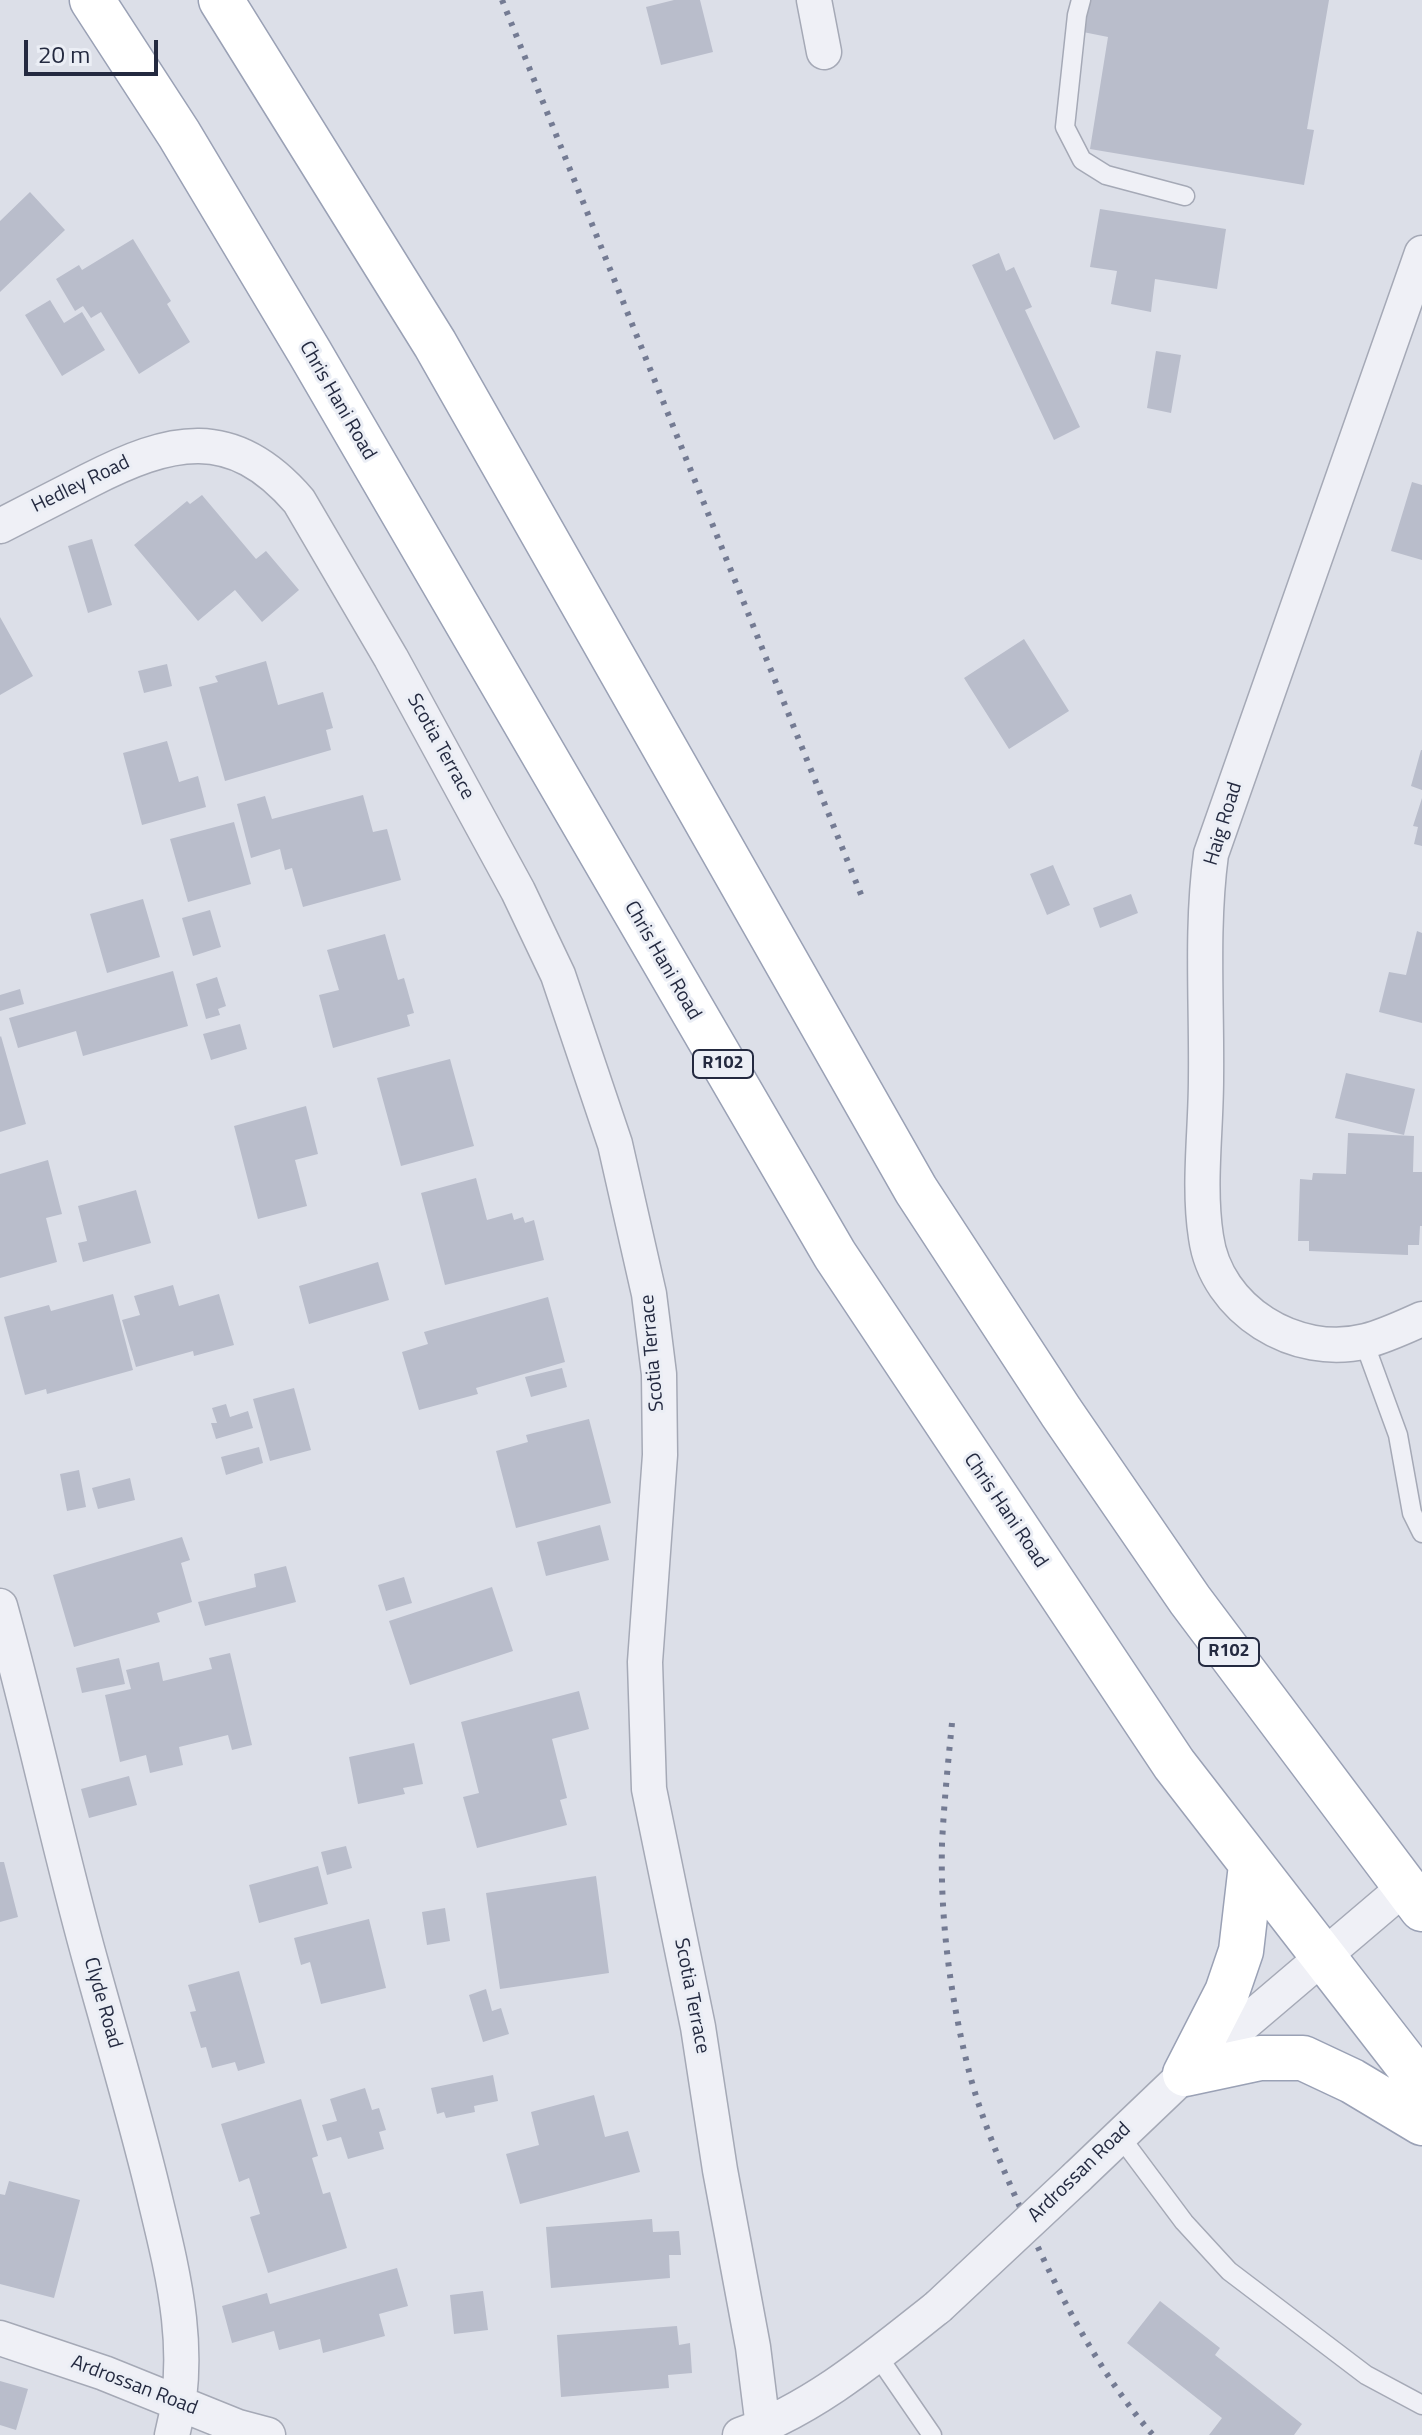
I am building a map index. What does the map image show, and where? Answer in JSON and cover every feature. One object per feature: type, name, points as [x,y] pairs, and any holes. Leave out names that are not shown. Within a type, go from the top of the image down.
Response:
[{"type":"main road","name":"Chris Hani Road","points":[[92,0],[179,134],[310,353],[835,1255],[1174,1764],[1422,2084]]},
{"type":"main road","name":"R102","points":[[221,0],[435,344],[916,1190],[1061,1412],[1190,1600],[1413,1898]]},
{"type":"main road","points":[[1185,2074],[1227,1992],[1241,1951],[1251,1865]]},
{"type":"main road","points":[[1185,2074],[1260,2058],[1303,2058],[1352,2081],[1422,2123]]},
{"type":"street","points":[[814,0],[824,52]]},
{"type":"street","name":"Haig Road","points":[[1376,1338],[1314,1343],[1289,1337],[1266,1326],[1245,1309],[1227,1290],[1214,1266],[1206,1241],[1203,1214],[1207,888],[1215,842],[1422,253]]},
{"type":"street","name":"Scotia Terrace","points":[[164,448],[215,447],[241,455],[273,474],[299,501],[391,658],[518,891],[558,975],[615,1144],[649,1294],[659,1374],[660,1455],[645,1662],[649,1789],[698,2027],[720,2170],[753,2347],[755,2432]]},
{"type":"street","name":"Hedley Road","points":[[0,526],[126,461],[164,448]]},
{"type":"street","points":[[1376,1338],[1422,1319]]},
{"type":"street","name":"Clyde Road","points":[[0,1606],[28,1705],[90,1961],[142,2142],[172,2266],[180,2310],[183,2368],[176,2420]]},
{"type":"street","name":"Ardrossan Road","points":[[755,2432],[825,2394],[938,2307],[1185,2074],[1322,1957],[1413,1898]]},
{"type":"street","name":"Ardrossan Road","points":[[0,2338],[104,2373],[176,2420],[238,2427],[268,2435]]},
{"type":"lane","points":[[1081,0],[1065,127],[1082,160],[1106,175],[1185,196]]},
{"type":"lane","points":[[1376,1338],[1412,1513],[1422,1533]]},
{"type":"lane","points":[[1119,2135],[1184,2222],[1229,2271],[1366,2375],[1422,2405]]},
{"type":"lane","points":[[877,2355],[932,2435]]},
{"type":"building","points":[[674,0],[700,0],[713,52],[661,65],[646,7]]},
{"type":"building","points":[[1088,0],[1329,0],[1307,129],[1314,130],[1304,185],[1090,149],[1108,37],[1083,32]]},
{"type":"building","points":[[30,192],[65,230],[0,292],[0,221]]},
{"type":"building","points":[[1100,209],[1226,229],[1217,289],[1155,279],[1151,312],[1111,304],[1117,271],[1090,267]]},
{"type":"building","points":[[133,239],[171,301],[167,304],[190,342],[139,374],[101,312],[91,318],[83,306],[75,311],[56,279],[79,265],[82,270]]},
{"type":"building","points":[[999,253],[1006,271],[1014,267],[1032,307],[1025,310],[1080,427],[1054,440],[972,265]]},
{"type":"building","points":[[50,300],[64,323],[82,312],[105,350],[62,376],[25,315]]},
{"type":"building","points":[[1156,351],[1181,355],[1171,413],[1147,408]]},
{"type":"building","points":[[1412,482],[1422,485],[1422,560],[1391,551]]},
{"type":"building","points":[[202,495],[256,559],[266,551],[299,590],[262,622],[235,590],[198,621],[134,545],[187,501],[190,504]]},
{"type":"building","points":[[92,539],[112,605],[88,613],[68,546]]},
{"type":"building","points":[[0,617],[33,676],[0,695]]},
{"type":"building","points":[[1024,639],[1069,711],[1009,749],[964,678]]},
{"type":"building","points":[[266,661],[278,705],[323,692],[333,728],[326,730],[331,750],[225,781],[199,687],[218,682],[215,676]]},
{"type":"building","points":[[167,664],[172,686],[144,693],[138,671]]},
{"type":"building","points":[[167,741],[179,782],[198,776],[206,807],[142,825],[123,753]]},
{"type":"building","points":[[1422,750],[1422,790],[1411,786]]},
{"type":"building","points":[[363,795],[373,832],[387,829],[401,880],[303,907],[292,868],[285,870],[280,849],[251,858],[237,804],[265,796],[272,819]]},
{"type":"building","points":[[1422,798],[1422,846],[1414,844],[1418,827],[1413,826]]},
{"type":"building","points":[[234,822],[251,884],[188,902],[170,839]]},
{"type":"building","points":[[1053,865],[1070,905],[1047,915],[1030,874]]},
{"type":"building","points":[[1131,894],[1138,913],[1100,928],[1093,908]]},
{"type":"building","points":[[143,899],[160,957],[107,973],[90,914]]},
{"type":"building","points":[[210,910],[221,947],[193,956],[182,918]]},
{"type":"building","points":[[1417,931],[1422,933],[1422,1023],[1379,1012],[1389,972],[1406,975]]},
{"type":"building","points":[[385,934],[398,980],[404,978],[414,1013],[407,1015],[410,1026],[333,1048],[319,995],[339,990],[327,950]]},
{"type":"building","points":[[173,971],[188,1026],[83,1056],[76,1031],[18,1048],[9,1018]]},
{"type":"building","points":[[217,977],[226,1006],[218,1009],[220,1015],[206,1019],[196,984]]},
{"type":"building","points":[[20,989],[24,1004],[0,1011],[0,995]]},
{"type":"building","points":[[240,1024],[247,1049],[211,1060],[203,1034]]},
{"type":"building","points":[[0,1037],[26,1124],[0,1132]]},
{"type":"building","points":[[450,1059],[474,1146],[401,1166],[377,1078]]},
{"type":"building","points":[[1346,1073],[1415,1089],[1404,1135],[1335,1118]]},
{"type":"building","points":[[306,1106],[318,1154],[295,1160],[307,1206],[258,1219],[234,1126]]},
{"type":"building","points":[[1348,1133],[1414,1136],[1413,1172],[1422,1172],[1422,1226],[1419,1245],[1408,1245],[1408,1255],[1309,1251],[1309,1241],[1298,1241],[1300,1179],[1312,1180],[1313,1173],[1346,1174]]},
{"type":"building","points":[[48,1160],[62,1214],[46,1218],[57,1262],[0,1278],[0,1174]]},
{"type":"building","points":[[476,1178],[487,1220],[512,1213],[514,1220],[523,1217],[525,1223],[534,1220],[544,1260],[445,1285],[421,1193]]},
{"type":"building","points":[[136,1190],[151,1243],[83,1262],[78,1243],[87,1241],[78,1206]]},
{"type":"building","points":[[378,1262],[389,1300],[309,1324],[299,1286]]},
{"type":"building","points":[[173,1285],[179,1306],[219,1294],[234,1345],[194,1356],[193,1351],[136,1367],[122,1320],[140,1315],[134,1296]]},
{"type":"building","points":[[113,1294],[133,1370],[47,1394],[46,1389],[25,1395],[4,1317],[49,1305],[51,1311]]},
{"type":"building","points":[[548,1297],[565,1362],[476,1388],[478,1394],[419,1410],[402,1352],[428,1344],[424,1332]]},
{"type":"building","points":[[562,1368],[567,1387],[531,1397],[525,1377]]},
{"type":"building","points":[[294,1388],[311,1450],[270,1461],[253,1399]]},
{"type":"building","points":[[226,1404],[230,1417],[248,1411],[253,1428],[216,1439],[211,1423],[217,1423],[212,1408]]},
{"type":"building","points":[[589,1419],[611,1503],[516,1528],[496,1451],[528,1442],[526,1435]]},
{"type":"building","points":[[259,1447],[263,1463],[226,1475],[221,1457]]},
{"type":"building","points":[[79,1470],[86,1507],[67,1511],[60,1474]]},
{"type":"building","points":[[130,1478],[135,1500],[98,1509],[92,1488]]},
{"type":"building","points":[[600,1525],[609,1560],[546,1576],[537,1542]]},
{"type":"building","points":[[182,1537],[190,1560],[181,1563],[192,1602],[157,1613],[160,1622],[74,1647],[53,1575]]},
{"type":"building","points":[[286,1566],[296,1602],[205,1626],[198,1602],[256,1587],[254,1574]]},
{"type":"building","points":[[404,1577],[412,1603],[386,1611],[378,1585]]},
{"type":"building","points":[[492,1587],[513,1651],[410,1685],[389,1621]]},
{"type":"building","points":[[230,1653],[252,1745],[232,1750],[228,1735],[179,1747],[183,1765],[150,1773],[146,1755],[120,1762],[105,1695],[131,1689],[126,1670],[159,1662],[163,1681],[212,1669],[209,1658]]},
{"type":"building","points":[[119,1658],[125,1684],[82,1693],[76,1668]]},
{"type":"building","points":[[579,1691],[589,1729],[552,1739],[567,1798],[560,1800],[567,1825],[477,1848],[463,1797],[479,1793],[461,1722]]},
{"type":"building","points":[[414,1743],[423,1784],[403,1788],[405,1794],[358,1804],[349,1757]]},
{"type":"building","points":[[129,1776],[137,1805],[89,1818],[81,1789]]},
{"type":"building","points":[[346,1846],[352,1868],[327,1875],[321,1852]]},
{"type":"building","points":[[0,1862],[4,1862],[18,1917],[0,1922]]},
{"type":"building","points":[[318,1866],[328,1904],[259,1923],[249,1885]]},
{"type":"building","points":[[596,1876],[609,1973],[500,1989],[486,1893]]},
{"type":"building","points":[[445,1908],[450,1941],[427,1945],[422,1912]]},
{"type":"building","points":[[369,1919],[386,1988],[321,2004],[310,1962],[301,1965],[294,1938]]},
{"type":"building","points":[[239,1971],[265,2063],[238,2071],[235,2062],[212,2068],[206,2047],[201,2048],[190,2012],[196,2011],[188,1985]]},
{"type":"building","points":[[486,1989],[492,2011],[501,2008],[509,2034],[483,2042],[469,1995]]},
{"type":"building","points":[[493,2075],[498,2101],[474,2106],[475,2112],[446,2118],[444,2112],[437,2114],[431,2088]]},
{"type":"building","points":[[365,2088],[372,2110],[379,2108],[386,2130],[379,2132],[384,2149],[348,2159],[341,2137],[327,2141],[322,2125],[337,2121],[330,2099]]},
{"type":"building","points":[[594,2095],[605,2137],[628,2131],[640,2172],[520,2204],[506,2154],[539,2145],[531,2112]]},
{"type":"building","points":[[301,2099],[318,2156],[312,2158],[323,2194],[330,2192],[347,2248],[268,2273],[250,2217],[260,2214],[249,2178],[239,2182],[221,2124]]},
{"type":"building","points":[[9,2181],[80,2200],[54,2298],[0,2284],[0,2194],[5,2195]]},
{"type":"building","points":[[652,2219],[653,2232],[679,2231],[681,2255],[669,2255],[670,2278],[551,2288],[546,2227]]},
{"type":"building","points":[[397,2268],[408,2306],[379,2314],[385,2336],[323,2353],[320,2339],[279,2350],[274,2331],[232,2343],[222,2306],[267,2293],[270,2304]]},
{"type":"building","points":[[483,2291],[488,2330],[454,2334],[450,2295]]},
{"type":"building","points":[[1160,2301],[1220,2348],[1215,2355],[1302,2424],[1294,2435],[1209,2435],[1222,2418],[1127,2343]]},
{"type":"building","points":[[677,2326],[679,2345],[690,2343],[692,2373],[668,2375],[669,2388],[561,2397],[557,2335]]},
{"type":"building","points":[[0,2381],[28,2389],[16,2430],[0,2425]]},
{"type":"railway","points":[[502,0],[862,897]]},
{"type":"railway","points":[[952,1723],[942,1844],[943,1903],[953,1992],[971,2079],[1000,2162],[1060,2293],[1103,2368],[1153,2435]]}]
